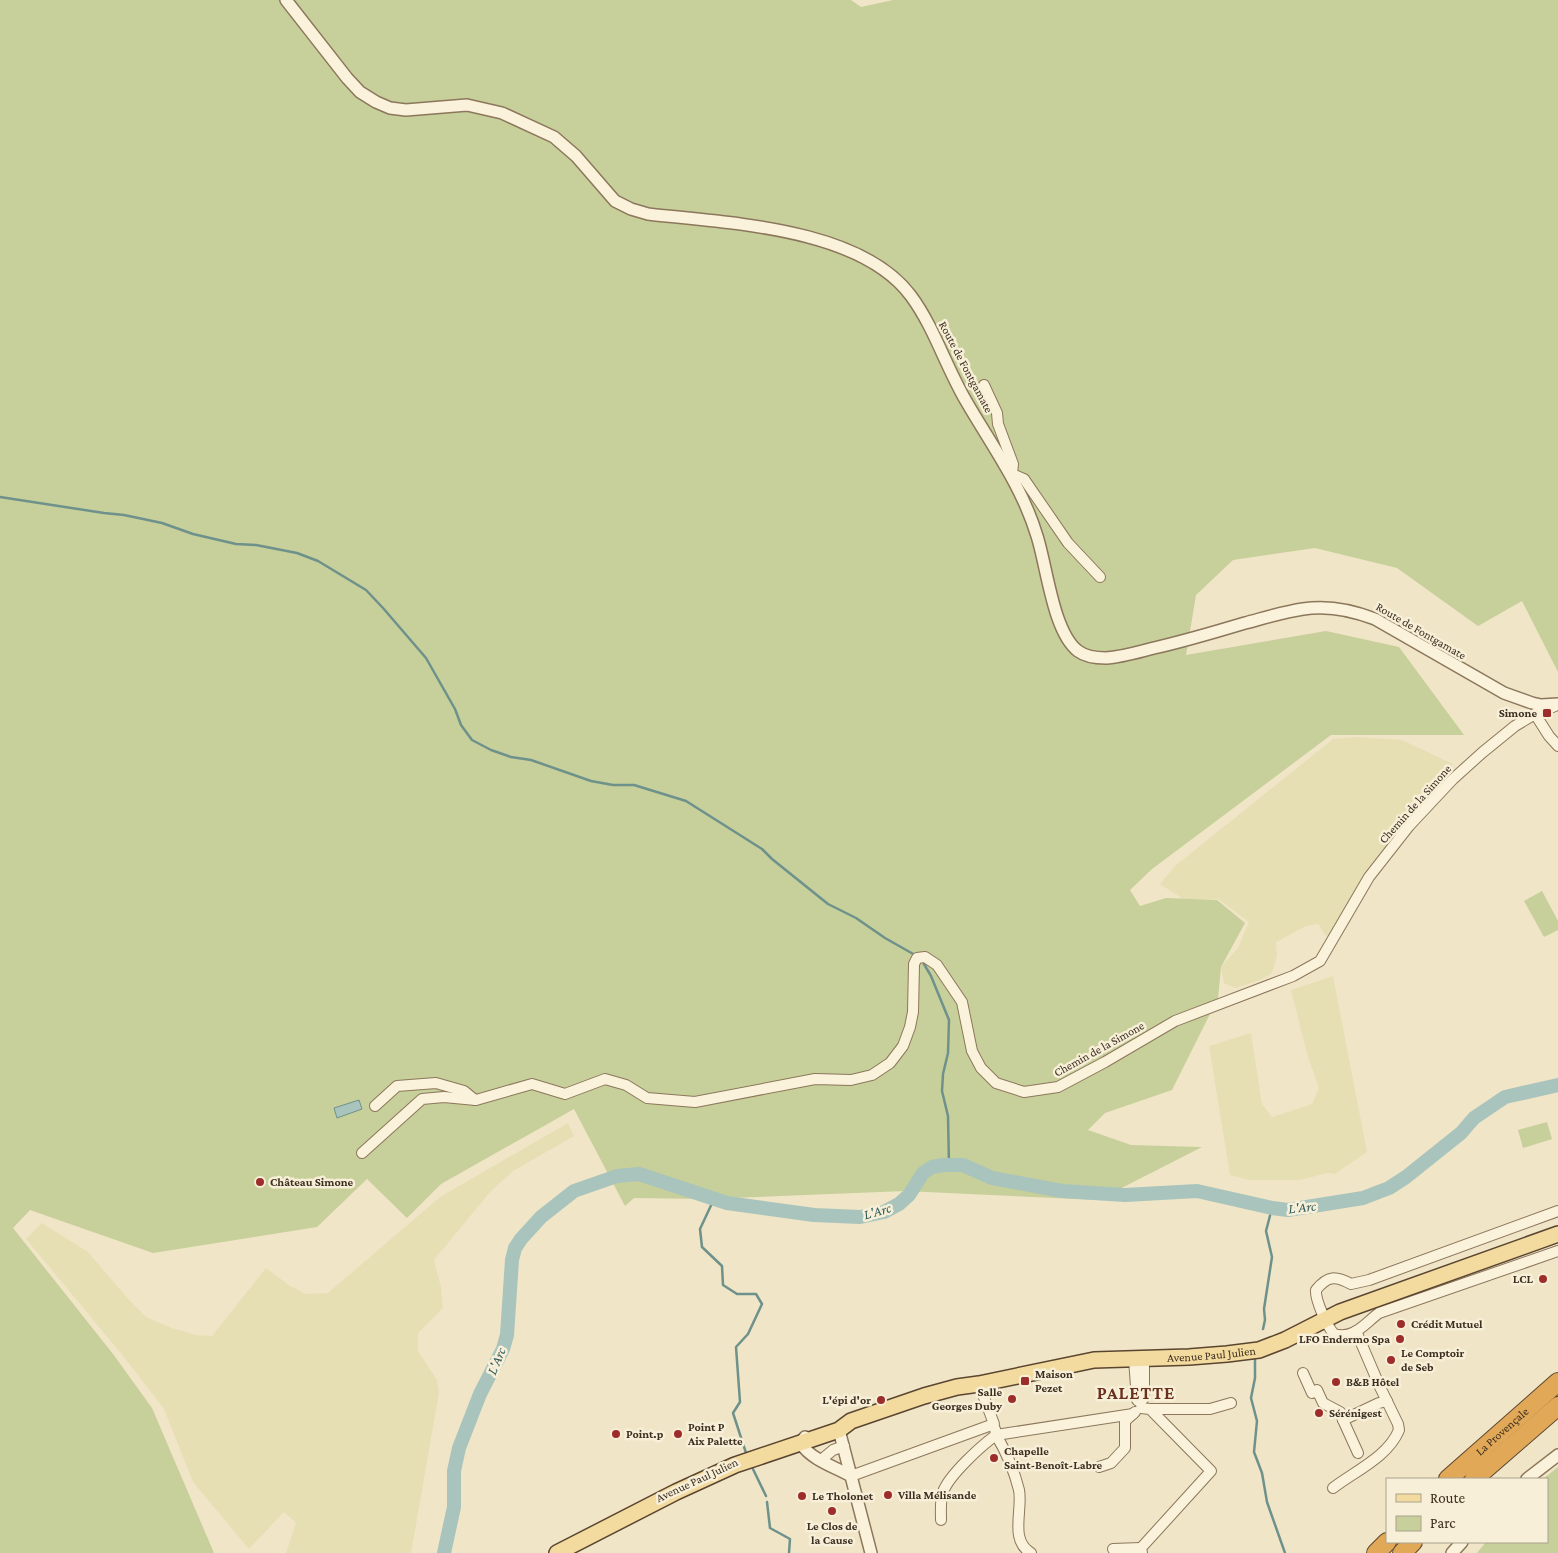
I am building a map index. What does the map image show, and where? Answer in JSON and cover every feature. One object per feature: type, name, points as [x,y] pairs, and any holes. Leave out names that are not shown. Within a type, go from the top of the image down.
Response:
[{"type":"highway","name":"La Provençale","points":[[1449,1478],[1558,1382]]},
{"type":"highway","name":"La Provençale","points":[[1475,1478],[1558,1406]]},
{"type":"highway","points":[[1376,1553],[1386,1543]]},
{"type":"highway","points":[[1402,1553],[1412,1543]]},
{"type":"main road","name":"Avenue Paul Julien","points":[[547,1553],[674,1489],[749,1458],[791,1437],[957,1387],[1094,1360],[1207,1356],[1260,1350],[1285,1340],[1326,1319],[1558,1234]]},
{"type":"main road","name":"Avenue Paul Julien","points":[[749,1458],[801,1444],[838,1424]]},
{"type":"main road","name":"Avenue Paul Julien","points":[[557,1553],[734,1464]]},
{"type":"street","name":"Route de Fontgamate","points":[[286,0],[347,78],[360,92],[376,102],[390,108],[406,110],[467,105],[502,113],[554,137],[567,147],[615,201],[631,210],[648,214],[768,228],[805,236],[846,250],[883,269],[899,281],[912,296],[965,399],[1012,474],[1033,522],[1045,562],[1054,608],[1062,631],[1069,644],[1080,652],[1092,658],[1124,656],[1303,608],[1341,608],[1359,612],[1375,619],[1504,693],[1532,703],[1558,705]]},
{"type":"street","points":[[984,385],[997,413],[998,424],[1013,464],[1012,474],[1024,479],[1068,543],[1100,577]]},
{"type":"street","name":"Chemin de la Simone","points":[[362,1153],[422,1099],[444,1097],[476,1100],[532,1084],[565,1094],[605,1079],[626,1085],[647,1098],[695,1102],[814,1079],[851,1080],[872,1075],[890,1063],[903,1046],[913,1012],[914,964],[917,958],[925,957],[936,965],[962,1002],[972,1051],[981,1068],[996,1083],[1024,1092],[1058,1087],[1175,1021],[1293,976],[1320,961],[1369,877],[1409,826],[1453,779],[1514,726],[1535,714],[1558,705]]},
{"type":"street","points":[[1535,714],[1558,746]]},
{"type":"street","points":[[375,1106],[397,1086],[436,1084],[464,1091],[476,1100]]},
{"type":"street","points":[[1558,1211],[1360,1282],[1352,1284],[1339,1278],[1327,1279],[1316,1290],[1316,1299],[1330,1330],[1334,1334],[1344,1335],[1364,1327],[1379,1314],[1558,1250]]},
{"type":"street","points":[[1333,1488],[1377,1459],[1399,1430],[1356,1331]]},
{"type":"street","points":[[1113,1548],[1142,1551],[1211,1471],[1141,1408],[1137,1400],[1139,1359]]},
{"type":"street","points":[[1303,1373],[1312,1393],[1317,1390],[1323,1403],[1340,1412],[1358,1453]]},
{"type":"street","points":[[979,1384],[994,1424],[996,1435],[1008,1454],[1020,1492],[1018,1534],[1027,1550],[1031,1553]]},
{"type":"street","points":[[1343,1420],[1387,1401]]},
{"type":"street","points":[[941,1520],[942,1493],[969,1459],[996,1435],[1141,1408],[1210,1409],[1230,1403]]},
{"type":"street","points":[[1099,1467],[1111,1463],[1125,1448],[1125,1421],[1141,1408]]},
{"type":"street","points":[[838,1424],[871,1553]]},
{"type":"street","points":[[801,1444],[805,1450],[851,1476],[994,1424]]},
{"type":"street","points":[[822,1460],[833,1450],[844,1446]]},
{"type":"street","points":[[1528,1478],[1558,1455]]},
{"type":"street","points":[[1452,1553],[1461,1543]]},
{"type":"shaded area","points":[[1357,737],[1402,740],[1453,764],[1447,777],[1366,870],[1329,937],[1325,935],[1318,924],[1306,926],[1276,942],[1277,955],[1272,973],[1260,980],[1236,988],[1224,983],[1221,967],[1238,948],[1249,922],[1218,899],[1183,899],[1160,884],[1175,866],[1333,739]]},
{"type":"shaded area","points":[[1333,976],[1367,1152],[1335,1174],[1328,1173],[1299,1180],[1249,1180],[1230,1175],[1209,1046],[1251,1033],[1262,1104],[1272,1117],[1312,1104],[1319,1088],[1307,1054],[1291,990]]},
{"type":"shaded area","points":[[568,1123],[574,1136],[513,1171],[491,1191],[434,1260],[441,1287],[443,1308],[418,1333],[418,1351],[437,1380],[439,1393],[411,1553],[286,1553],[296,1523],[284,1512],[249,1549],[193,1482],[164,1409],[124,1357],[26,1239],[42,1223],[88,1252],[146,1317],[172,1328],[196,1335],[212,1336],[266,1268],[290,1286],[306,1294],[328,1293],[440,1197]]},
{"type":"green space","points":[[0,0],[851,0],[861,7],[893,0],[1558,0],[1558,672],[1522,601],[1478,626],[1397,568],[1315,548],[1233,560],[1196,595],[1186,655],[1326,631],[1399,647],[1464,735],[1331,735],[1152,869],[1130,890],[1140,906],[1166,898],[1217,900],[1245,923],[1221,967],[1218,998],[1172,1090],[1105,1113],[1088,1130],[1131,1145],[1202,1147],[1098,1200],[905,1191],[705,1199],[634,1198],[625,1206],[574,1109],[441,1184],[407,1218],[367,1179],[317,1227],[153,1253],[30,1210],[13,1228],[113,1354],[152,1408],[214,1553],[0,1553]]},
{"type":"green space","points":[[1542,891],[1558,921],[1558,930],[1544,937],[1524,901]]},
{"type":"green space","points":[[1547,1122],[1552,1139],[1523,1148],[1518,1130]]},
{"type":"green space","points":[[1558,1467],[1558,1553],[1477,1553],[1485,1543],[1548,1543],[1548,1478],[1544,1478]]},
{"type":"water","points":[[359,1100],[362,1109],[337,1118],[334,1108]]},
{"type":"waterway","points":[[0,497],[124,515],[162,523],[193,534],[236,544],[256,545],[297,553],[318,561],[366,590],[383,608],[426,658],[455,709],[461,725],[472,740],[491,750],[511,757],[531,760],[591,781],[613,785],[634,785],[686,801],[762,849],[828,904],[856,918],[885,938],[915,955]]},
{"type":"waterway","points":[[924,964],[931,976],[949,1020],[948,1053],[943,1074],[942,1091],[948,1116],[949,1165]]},
{"type":"waterway","name":"L'Arc","points":[[444,1553],[454,1507],[454,1471],[459,1448],[480,1394],[503,1349],[507,1335],[512,1260],[515,1248],[541,1217],[574,1191],[617,1176],[639,1174],[727,1203],[814,1215],[860,1217],[884,1212],[899,1204],[909,1195],[923,1173],[932,1167],[963,1165],[992,1178],[1062,1191],[1125,1195],[1197,1191],[1288,1210],[1363,1198],[1389,1188],[1406,1177],[1461,1133],[1474,1118],[1505,1097],[1558,1085]]},
{"type":"waterway","points":[[714,1199],[700,1229],[702,1247],[722,1266],[723,1285],[737,1294],[756,1294],[762,1304],[748,1334],[736,1347],[740,1402],[733,1413],[747,1456]]},
{"type":"waterway","points":[[1263,1329],[1272,1257],[1266,1231],[1272,1208]]},
{"type":"waterway","points":[[1255,1360],[1255,1378],[1251,1398],[1257,1421],[1254,1452],[1262,1473],[1267,1502],[1285,1553]]},
{"type":"waterway","points":[[751,1465],[766,1496]]},
{"type":"waterway","points":[[767,1502],[770,1528],[790,1539],[789,1553]]},
{"type":"place","name":"Simone","points":[[1547,713]]},
{"type":"place","name":"Château Simone","points":[[260,1182]]},
{"type":"place","name":"LCL","points":[[1543,1279]]},
{"type":"place","name":"Crédit Mutuel","points":[[1401,1324]]},
{"type":"place","name":"LFO Endermo Spa","points":[[1400,1339]]},
{"type":"place","name":"Le Comptoir de Seb","points":[[1391,1360]]},
{"type":"place","name":"Maison Pezet","points":[[1025,1381]]},
{"type":"place","name":"B&B Hôtel","points":[[1336,1382]]},
{"type":"place","name":"Salle Georges Duby","points":[[1012,1399]]},
{"type":"place","name":"L'épi d'or","points":[[881,1400]]},
{"type":"place","name":"Sérénigest","points":[[1319,1413]]},
{"type":"place","name":"Point.p","points":[[616,1434]]},
{"type":"place","name":"Point P Aix Palette","points":[[678,1434]]},
{"type":"place","name":"Chapelle Saint-Benoît-Labre","points":[[994,1458]]},
{"type":"place","name":"Villa Mélisande","points":[[888,1495]]},
{"type":"place","name":"Le Tholonet","points":[[802,1496]]},
{"type":"place","name":"Le Clos de la Cause","points":[[832,1511]]},
{"type":"district","name":"PALETTE","points":[[1136,1393]]}]
